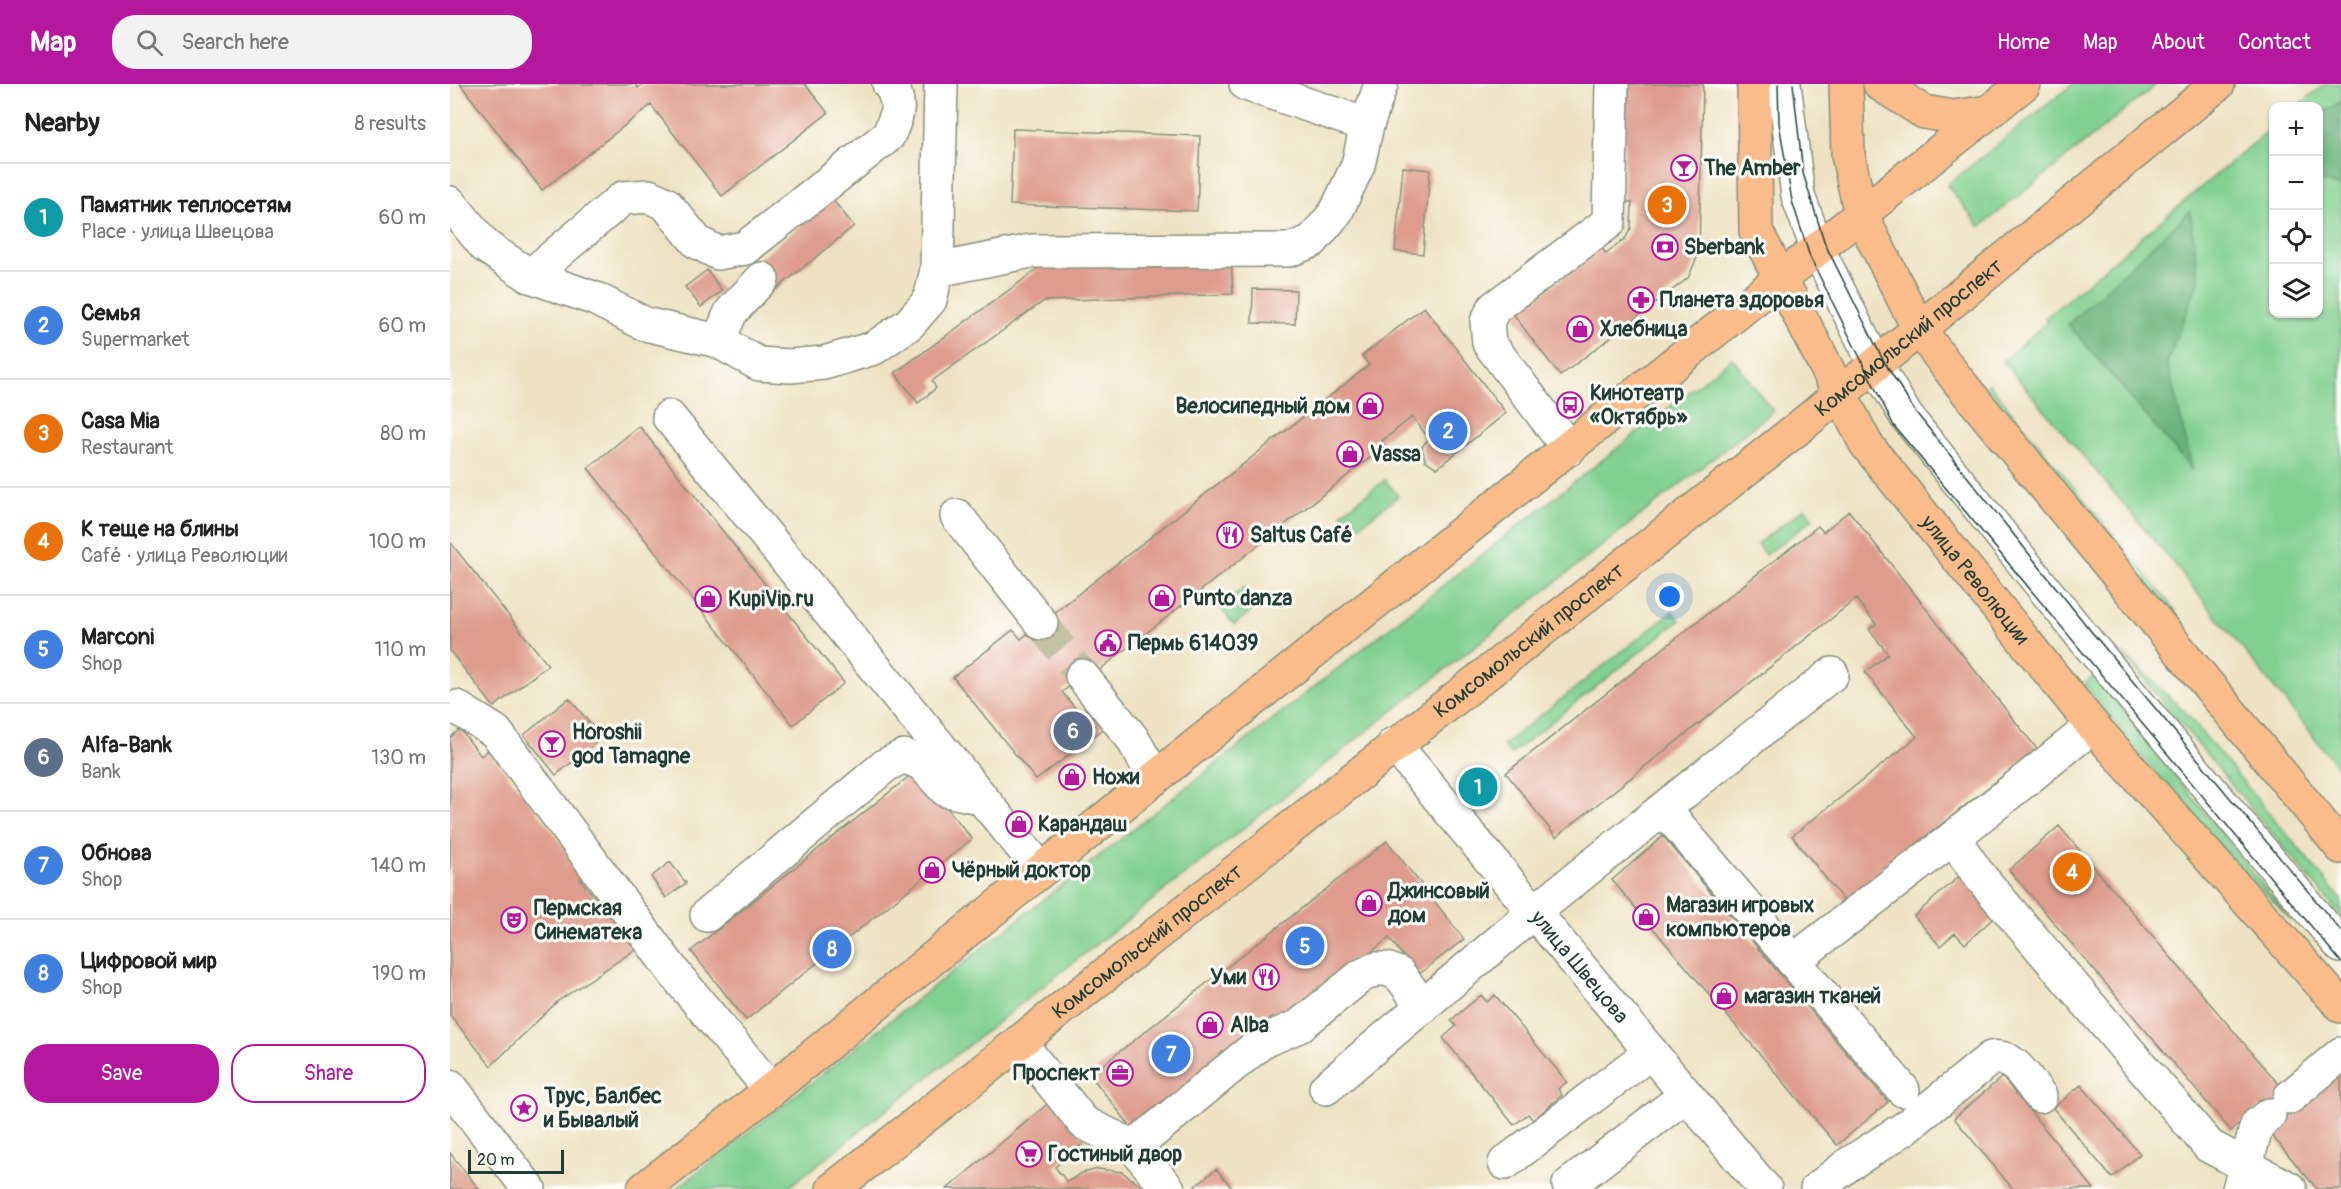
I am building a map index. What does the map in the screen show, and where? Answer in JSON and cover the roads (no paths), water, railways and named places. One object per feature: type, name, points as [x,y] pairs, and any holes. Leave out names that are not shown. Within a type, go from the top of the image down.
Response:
[{"type":"main road","name":"улица Революции","points":[[1754,84],[1756,231],[1866,444],[2093,726],[2341,1006]]},
{"type":"main road","points":[[1846,84],[1848,155],[1861,215],[1920,329],[1956,378],[2341,847]]},
{"type":"main road","points":[[1880,84],[1924,112],[1953,117],[1989,112]]},
{"type":"main road","points":[[644,1189],[771,1090],[1155,778],[2024,84]]},
{"type":"main road","name":"Комсомольский проспект","points":[[833,1189],[1841,393],[2218,84]]},
{"type":"street","points":[[530,276],[623,198],[650,196],[666,204],[697,242],[718,253],[745,248],[888,136],[899,114],[893,90],[889,84]]},
{"type":"street","points":[[450,203],[484,246],[530,276],[596,299],[645,324],[718,341],[759,364],[790,366],[824,363],[874,348],[909,324],[930,300],[937,270],[941,84]]},
{"type":"street","points":[[1246,84],[1367,125]]},
{"type":"street","points":[[937,270],[1031,251],[1289,250],[1312,241],[1336,212],[1358,165],[1367,125],[1381,84]]},
{"type":"street","points":[[1569,449],[1490,343],[1487,322],[1494,308],[1609,222],[1612,84]]},
{"type":"street","points":[[1784,84],[1793,175],[1798,196],[1818,250],[1875,364],[1906,416],[2082,636],[2341,946]]},
{"type":"street","points":[[718,341],[731,312],[762,279]]},
{"type":"street","points":[[669,417],[1041,870]]},
{"type":"street","points":[[957,516],[1041,623]]},
{"type":"street","points":[[1326,1088],[1534,912],[1832,674]]},
{"type":"street","points":[[1082,676],[1132,738],[1155,778]]},
{"type":"street","points":[[452,706],[496,732],[675,974],[771,1090]]},
{"type":"street","points":[[1793,961],[1953,838],[2093,726]]},
{"type":"street","name":"улица Швецова","points":[[1394,744],[1765,1189]]},
{"type":"street","points":[[706,915],[886,765],[904,756],[922,764],[946,790],[981,797]]},
{"type":"street","points":[[1664,809],[1903,1090]]},
{"type":"street","points":[[1953,838],[1978,874],[2208,1146],[2242,1177],[2290,1189]]},
{"type":"street","points":[[1134,1147],[1263,1041],[1299,1026],[1361,976],[1376,969],[1386,969],[1399,974],[1424,1007]]},
{"type":"street","points":[[1019,1042],[1084,1124],[1134,1147],[1168,1189]]},
{"type":"street","points":[[1505,1163],[1651,1052]]},
{"type":"street","points":[[2242,1177],[2257,1125],[2341,1054]]},
{"type":"street","points":[[1817,1189],[1849,1164],[1905,1128],[1991,1058],[2001,1056],[2010,1060],[2040,1096]]},
{"type":"street","points":[[450,1086],[529,1189]]},
{"type":"street","points":[[1573,1189],[1569,1185],[1686,1095]]},
{"type":"tunnel","points":[[1041,623],[1082,676]]},
{"type":"tram line","points":[[1778,84],[1779,123],[1792,201],[1810,257],[1894,426],[2341,962]]},
{"type":"tram line","points":[[1793,84],[1803,173],[1825,244],[1882,358],[1914,410],[2090,630],[2341,931]]},
{"type":"place","name":"The Amber","points":[[1684,168]]},
{"type":"place","name":"Casa Mia","points":[[1667,205]]},
{"type":"place","name":"Sberbank","points":[[1665,247]]},
{"type":"place","name":"Планета здоровья","points":[[1641,300]]},
{"type":"place","name":"Хлебница","points":[[1580,329]]},
{"type":"place","name":"Кинотеатр «Октябрь»","points":[[1570,405]]},
{"type":"place","name":"Велосипедный дом","points":[[1370,406]]},
{"type":"place","name":"Семья","points":[[1448,431]]},
{"type":"place","name":"Vassa","points":[[1350,454]]},
{"type":"place","name":"Saltus Café","points":[[1230,535]]},
{"type":"place","name":"Punto danza","points":[[1162,598]]},
{"type":"place","name":"KupiVip.ru","points":[[708,599]]},
{"type":"place","name":"Пермь 614039","points":[[1108,643]]},
{"type":"place","name":"Alfa-Bank","points":[[1073,731]]},
{"type":"place","name":"Horoshii god Tamagne","points":[[552,744]]},
{"type":"place","name":"Ножи","points":[[1072,777]]},
{"type":"place","name":"Памятник теплосетям","points":[[1478,787]]},
{"type":"place","name":"Карандаш","points":[[1019,824]]},
{"type":"place","name":"Чёрный доктор","points":[[932,870]]},
{"type":"place","name":"К теще на блины","points":[[2072,872]]},
{"type":"place","name":"Джинсовый дом","points":[[1369,903]]},
{"type":"place","name":"Магазин игровых компьютеров","points":[[1646,917]]},
{"type":"place","name":"Пермская Синематека","points":[[514,920]]},
{"type":"place","name":"Marconi","points":[[1305,946]]},
{"type":"place","name":"Цифровой мир","points":[[832,949]]},
{"type":"place","name":"Уми","points":[[1266,977]]},
{"type":"place","name":"магазин тканей","points":[[1724,996]]},
{"type":"place","name":"Alba","points":[[1210,1025]]},
{"type":"place","name":"Обнова","points":[[1171,1054]]},
{"type":"place","name":"Проспект","points":[[1120,1073]]},
{"type":"place","name":"Трус, Балбес и Бывалый","points":[[524,1108]]},
{"type":"place","name":"Гостиный двор","points":[[1029,1154]]}]
